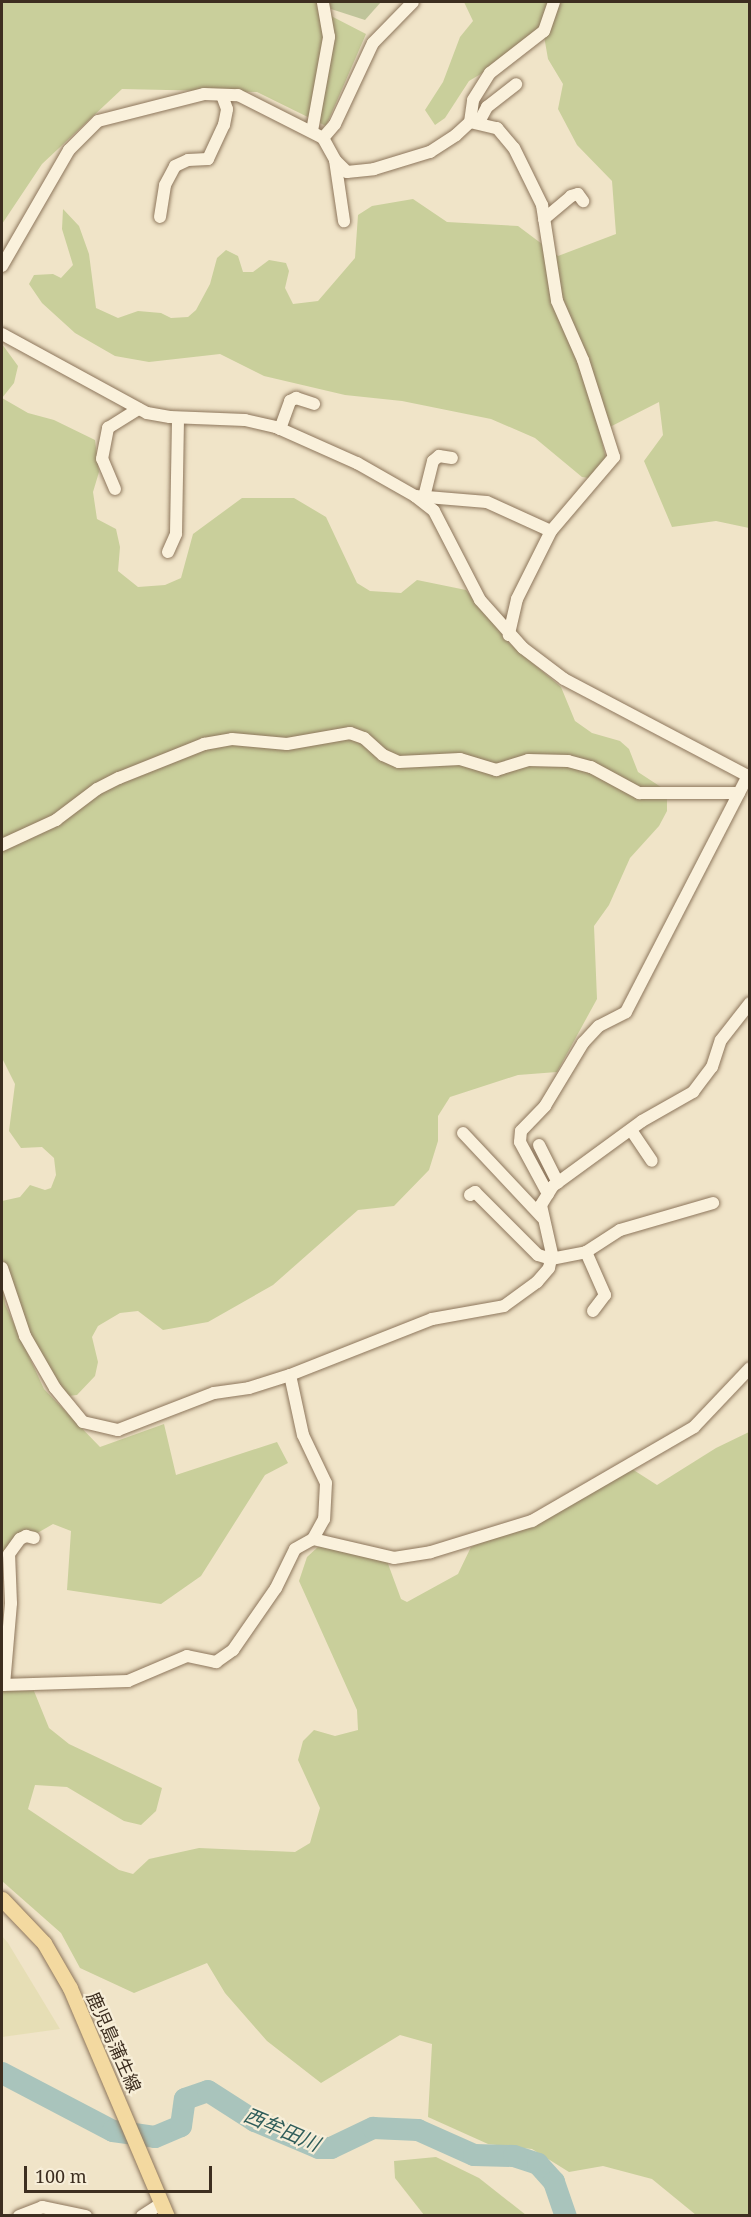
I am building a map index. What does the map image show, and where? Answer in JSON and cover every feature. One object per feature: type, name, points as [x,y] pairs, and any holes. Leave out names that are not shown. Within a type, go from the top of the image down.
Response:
[{"type":"main road","name":"鹿児島蒲生線","points":[[2,1899],[28,1924],[55,1961],[128,2122],[164,2209]]},
{"type":"street","points":[[318,134],[329,37],[323,2]]},
{"type":"street","points":[[318,134],[335,124],[373,43],[413,2]]},
{"type":"street","points":[[474,122],[473,100],[490,73],[544,31],[554,2]]},
{"type":"street","points":[[2,266],[69,150],[85,131],[116,115],[204,94],[238,95],[318,134],[334,160],[347,172],[354,173],[430,152],[474,122],[487,107],[516,84]]},
{"type":"street","points":[[160,217],[165,185],[175,166],[188,160],[208,159],[224,125],[227,109],[222,94]]},
{"type":"street","points":[[474,122],[497,128],[514,148],[542,205],[557,301],[583,360],[614,457],[551,531],[516,599],[509,635]]},
{"type":"street","points":[[334,160],[344,221]]},
{"type":"street","points":[[544,219],[571,196],[578,194],[583,201]]},
{"type":"street","points":[[2,334],[138,409],[178,418],[245,420],[280,429],[357,463],[420,496],[434,512],[468,580],[509,635],[564,679],[749,776],[626,1012],[599,1026],[583,1043],[545,1106],[520,1131],[520,1142],[548,1194]]},
{"type":"street","points":[[280,429],[290,401],[296,398],[314,404]]},
{"type":"street","points":[[115,489],[102,459],[108,428],[138,409]]},
{"type":"street","points":[[168,552],[176,534],[178,418]]},
{"type":"street","points":[[420,496],[433,461],[440,456],[452,458]]},
{"type":"street","points":[[420,496],[487,502],[551,531]]},
{"type":"street","points":[[2,845],[56,820],[97,789],[204,744],[225,739],[287,744],[350,733],[399,762],[460,759],[496,770],[528,760],[568,762],[591,767],[639,793],[739,793]]},
{"type":"street","points":[[2,1268],[25,1336],[55,1388],[83,1422],[118,1430],[214,1393],[249,1389],[290,1376],[432,1319],[504,1306],[537,1282],[551,1259],[541,1205],[548,1194],[558,1183],[631,1130],[693,1092],[712,1067],[721,1040],[750,1003]]},
{"type":"street","points":[[631,1130],[652,1161]]},
{"type":"street","points":[[463,1133],[542,1217]]},
{"type":"street","points":[[539,1145],[558,1183]]},
{"type":"street","points":[[470,1195],[475,1192],[538,1255],[551,1259],[586,1251],[620,1230],[713,1203]]},
{"type":"street","points":[[586,1251],[605,1295],[593,1311]]},
{"type":"street","points":[[313,1539],[394,1558],[431,1552],[532,1521],[694,1427],[750,1368]]},
{"type":"street","points":[[34,1538],[26,1536],[20,1539],[9,1554],[11,1602],[3,1685],[128,1681],[187,1656],[216,1662],[234,1650],[276,1588],[295,1549],[313,1539],[324,1519],[326,1483],[303,1436],[290,1376]]},
{"type":"street","points":[[25,2213],[42,2207],[86,2216]]},
{"type":"street","points":[[142,2216],[164,2209]]},
{"type":"shaded area","points":[[2,1936],[8,1943],[60,2029],[2,2037]]},
{"type":"green space","points":[[2,2],[324,2],[333,17],[366,34],[326,126],[257,92],[122,89],[42,164],[2,224]]},
{"type":"green space","points":[[329,2],[381,2],[365,20],[331,9]]},
{"type":"green space","points":[[464,2],[749,2],[749,528],[716,521],[672,527],[644,461],[663,435],[659,402],[600,432],[606,459],[590,478],[582,477],[535,438],[491,419],[402,401],[345,395],[264,376],[220,354],[149,362],[115,356],[75,333],[42,303],[29,284],[34,275],[53,274],[61,278],[73,265],[62,229],[63,209],[79,226],[89,254],[96,308],[118,318],[138,311],[161,313],[171,318],[188,317],[196,310],[210,284],[217,258],[226,250],[238,256],[243,272],[253,272],[269,260],[286,263],[289,271],[285,288],[293,304],[318,301],[355,258],[358,215],[372,206],[413,199],[447,222],[518,226],[558,256],[616,234],[612,181],[577,145],[558,109],[563,84],[548,59],[544,36],[469,81],[445,118],[435,125],[425,110],[443,82],[460,37],[473,21]]},
{"type":"green space","points":[[2,344],[18,366],[14,383],[2,398]]},
{"type":"green space","points":[[2,398],[28,413],[54,420],[95,440],[99,472],[93,492],[97,519],[116,529],[120,547],[118,571],[138,587],[165,585],[181,578],[193,534],[242,498],[294,498],[326,517],[357,583],[370,591],[401,593],[417,580],[466,590],[509,643],[561,687],[575,721],[592,733],[620,741],[629,749],[638,772],[667,791],[667,811],[659,826],[630,858],[609,905],[594,926],[597,999],[557,1072],[518,1075],[450,1097],[438,1116],[438,1141],[429,1170],[394,1206],[358,1210],[273,1285],[208,1322],[163,1330],[138,1311],[120,1313],[98,1326],[92,1337],[98,1362],[95,1376],[77,1395],[68,1396],[34,1345],[2,1257],[2,1201],[20,1197],[30,1185],[45,1190],[51,1188],[56,1175],[54,1158],[42,1147],[21,1148],[9,1131],[15,1084],[2,1058]]},
{"type":"green space","points":[[2,1283],[5,1304],[44,1389],[100,1447],[164,1424],[176,1475],[277,1442],[288,1463],[265,1475],[201,1576],[161,1604],[67,1590],[71,1531],[53,1524],[3,1553],[2,1565]]},
{"type":"green space","points":[[749,1432],[749,2215],[696,2215],[652,2179],[603,2166],[569,2172],[532,2149],[488,2144],[428,2117],[432,2044],[400,2035],[321,2083],[267,2041],[225,1993],[207,1963],[134,1993],[80,1968],[61,1933],[2,1881],[2,1691],[34,1691],[49,1728],[69,1744],[162,1788],[156,1811],[141,1825],[124,1821],[67,1787],[35,1785],[28,1809],[119,1870],[133,1874],[149,1859],[199,1848],[295,1852],[310,1843],[320,1808],[298,1760],[303,1741],[314,1730],[335,1736],[358,1730],[357,1710],[299,1581],[307,1557],[319,1546],[387,1561],[401,1599],[407,1602],[458,1574],[471,1547],[632,1469],[657,1485],[716,1448]]},
{"type":"green space","points":[[436,2157],[479,2178],[526,2215],[424,2215],[395,2178],[394,2161]]},
{"type":"waterway","name":"西牟田川","points":[[2,2073],[113,2131],[155,2137],[181,2126],[185,2099],[208,2091],[255,2121],[319,2148],[331,2148],[373,2128],[418,2130],[474,2155],[514,2156],[538,2164],[554,2182],[566,2216]]}]
